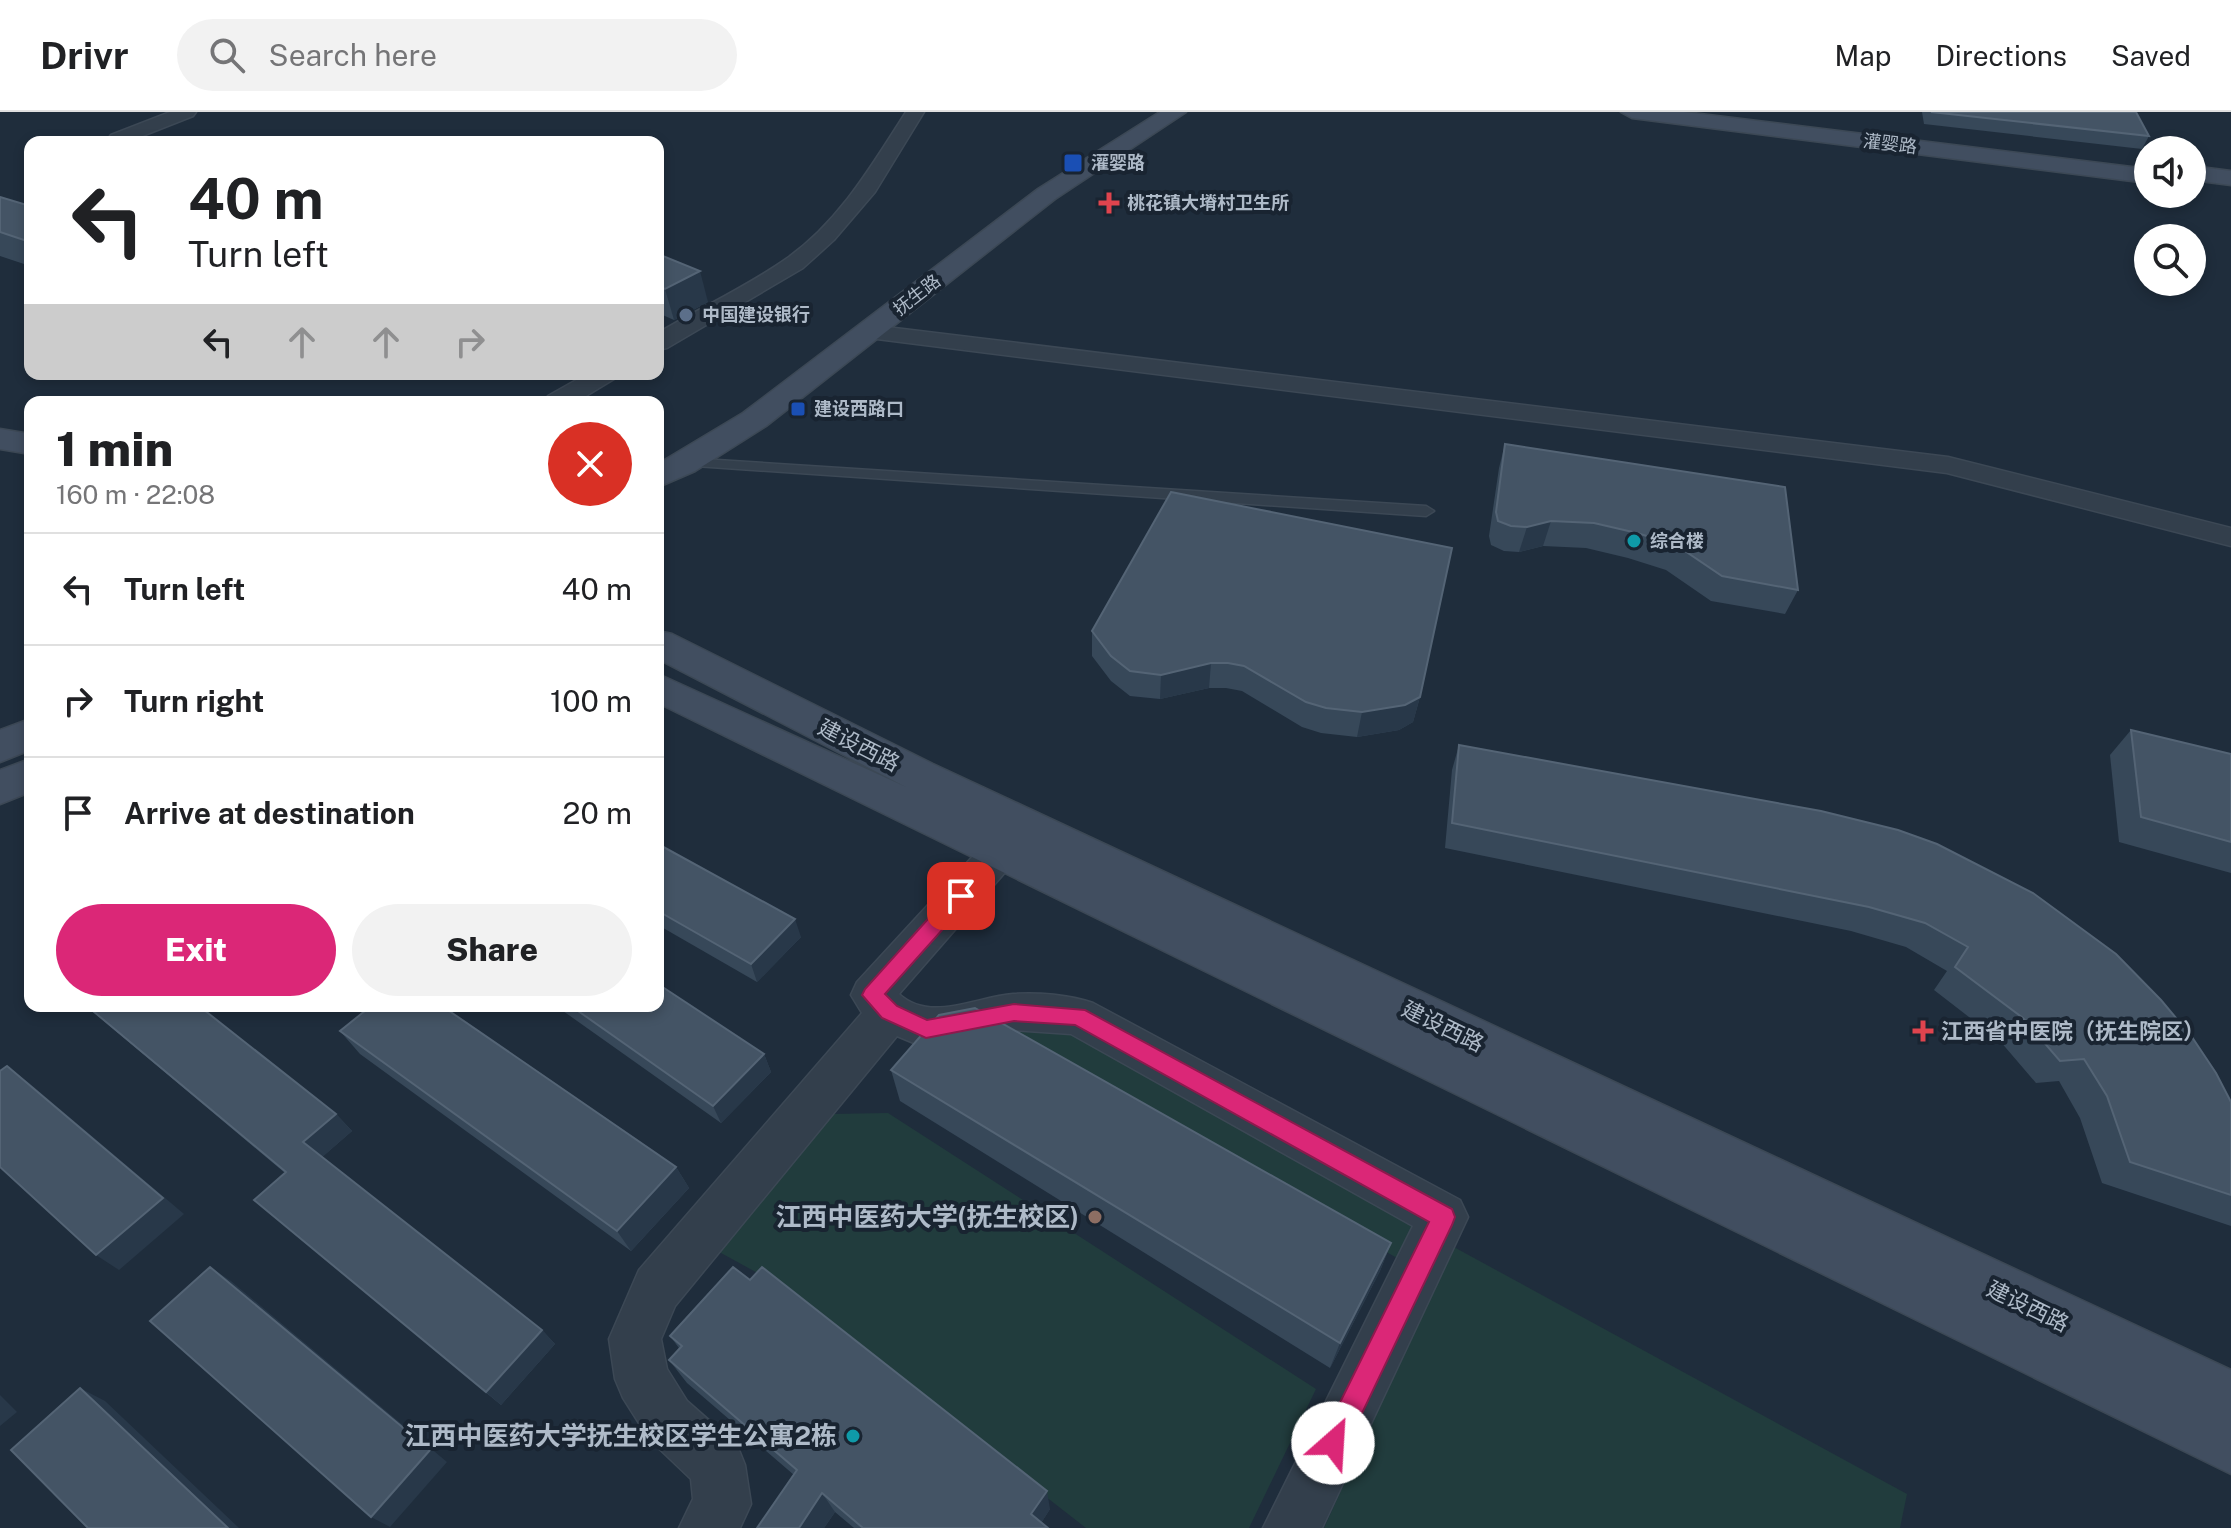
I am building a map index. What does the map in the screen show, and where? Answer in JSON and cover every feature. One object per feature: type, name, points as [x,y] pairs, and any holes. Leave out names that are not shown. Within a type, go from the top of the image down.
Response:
[{"type":"main road","name":"抚生路","points":[[710,418],[736,404],[1064,158],[1136,112]]},
{"type":"main road","name":"抚生路","points":[[664,474],[754,422],[1053,189],[1123,140],[1175,112]]},
{"type":"main road","name":"灌婴路","points":[[1632,112],[2134,174]]},
{"type":"main road","name":"灌婴路","points":[[1704,112],[2134,166]]},
{"type":"main road","points":[[2206,175],[2231,178]]},
{"type":"main road","points":[[2206,184],[2231,187]]},
{"type":"main road","points":[[0,427],[24,431]]},
{"type":"main road","points":[[0,439],[24,443]]},
{"type":"main road","name":"建设西路","points":[[664,646],[932,782],[2231,1403]]},
{"type":"main road","name":"建设西路","points":[[664,690],[2231,1442]]},
{"type":"main road","points":[[0,747],[24,736]]},
{"type":"main road","points":[[0,788],[24,777]]},
{"type":"street","points":[[126,136],[187,112]]},
{"type":"street","points":[[664,339],[795,263],[826,235],[868,188],[915,112]]},
{"type":"street","points":[[870,332],[1948,465],[2231,537]]},
{"type":"street","points":[[567,396],[595,380]]},
{"type":"street","points":[[1000,852],[872,995],[890,1012],[926,1029],[1014,1012],[1078,1016],[1443,1217],[1292,1528]]},
{"type":"street","points":[[708,1528],[722,1504],[717,1465],[668,1420],[642,1379],[635,1339],[657,1288],[890,1012]]},
{"type":"lane","points":[[686,462],[1426,511]]},
{"type":"green space","points":[[1075,1028],[1416,1217],[1397,1258],[993,1029]]},
{"type":"green space","points":[[888,1113],[1316,1389],[1249,1528],[1086,1528],[763,1276],[701,1242],[832,1114]]},
{"type":"green space","points":[[1452,1246],[1907,1494],[1900,1528],[1324,1528]]},
{"type":"building","points":[[1931,112],[2136,112],[2149,136]]},
{"type":"building","points":[[0,197],[24,204],[24,240],[0,232]]},
{"type":"building","points":[[664,256],[700,271],[665,289]]},
{"type":"building","name":"综合楼","points":[[1505,444],[1785,487],[1798,590],[1722,576],[1676,545],[1594,523],[1551,521],[1527,527],[1498,521],[1496,512]]},
{"type":"building","points":[[1171,492],[1452,548],[1420,697],[1405,705],[1362,712],[1326,708],[1306,702],[1244,666],[1211,663],[1161,675],[1130,671],[1111,656],[1092,631]]},
{"type":"building","points":[[2131,730],[2231,754],[2231,842],[2141,817]]},
{"type":"building","points":[[1459,745],[1821,811],[1898,830],[1937,844],[2033,893],[2116,954],[2161,1000],[2192,1037],[2216,1073],[2231,1102],[2231,1195],[2130,1162],[2107,1096],[2084,1059],[2060,1061],[2023,1018],[1955,967],[1968,947],[1925,923],[1869,907],[1452,823]]},
{"type":"building","points":[[664,847],[795,919],[751,964],[664,914]]},
{"type":"building","points":[[664,988],[764,1054],[713,1106],[580,1012],[664,1012]]},
{"type":"building","points":[[975,1008],[1391,1243],[1340,1343],[891,1070],[939,1015]]},
{"type":"building","points":[[94,1012],[207,1012],[336,1114],[303,1142],[542,1330],[486,1392],[254,1200],[286,1172]]},
{"type":"building","points":[[364,1012],[451,1012],[676,1167],[617,1231],[340,1031]]},
{"type":"building","points":[[7,1066],[163,1198],[96,1255],[0,1167],[0,1071]]},
{"type":"building","points":[[210,1267],[430,1450],[371,1517],[150,1321]]},
{"type":"building","name":"江西中医药大学抚生校区学生公寓2栋","points":[[733,1267],[750,1280],[762,1267],[1047,1491],[1031,1514],[1048,1528],[863,1528],[822,1493],[799,1528],[757,1528],[797,1470],[669,1360],[682,1346],[670,1336]]},
{"type":"building","points":[[80,1388],[228,1528],[88,1528],[11,1450]]},
{"type":"place","name":"灌婴路","points":[[1073,163]]},
{"type":"place","name":"桃花镇大塉村卫生所","points":[[1109,203]]},
{"type":"place","name":"中国建设银行","points":[[686,315]]},
{"type":"place","name":"建设西路口","points":[[798,409]]},
{"type":"place","name":"综合楼","points":[[1634,541]]},
{"type":"place","name":"江西省中医院（抚生院区）","points":[[1923,1031]]},
{"type":"place","name":"江西中医药大学(抚生校区)","points":[[1095,1217]]},
{"type":"place","name":"江西中医药大学抚生校区学生公寓2栋","points":[[853,1436]]},
{"type":"route","points":[[961,896],[872,995],[890,1012],[926,1029],[1014,1012],[1078,1016],[1443,1217],[1333,1443]]}]
